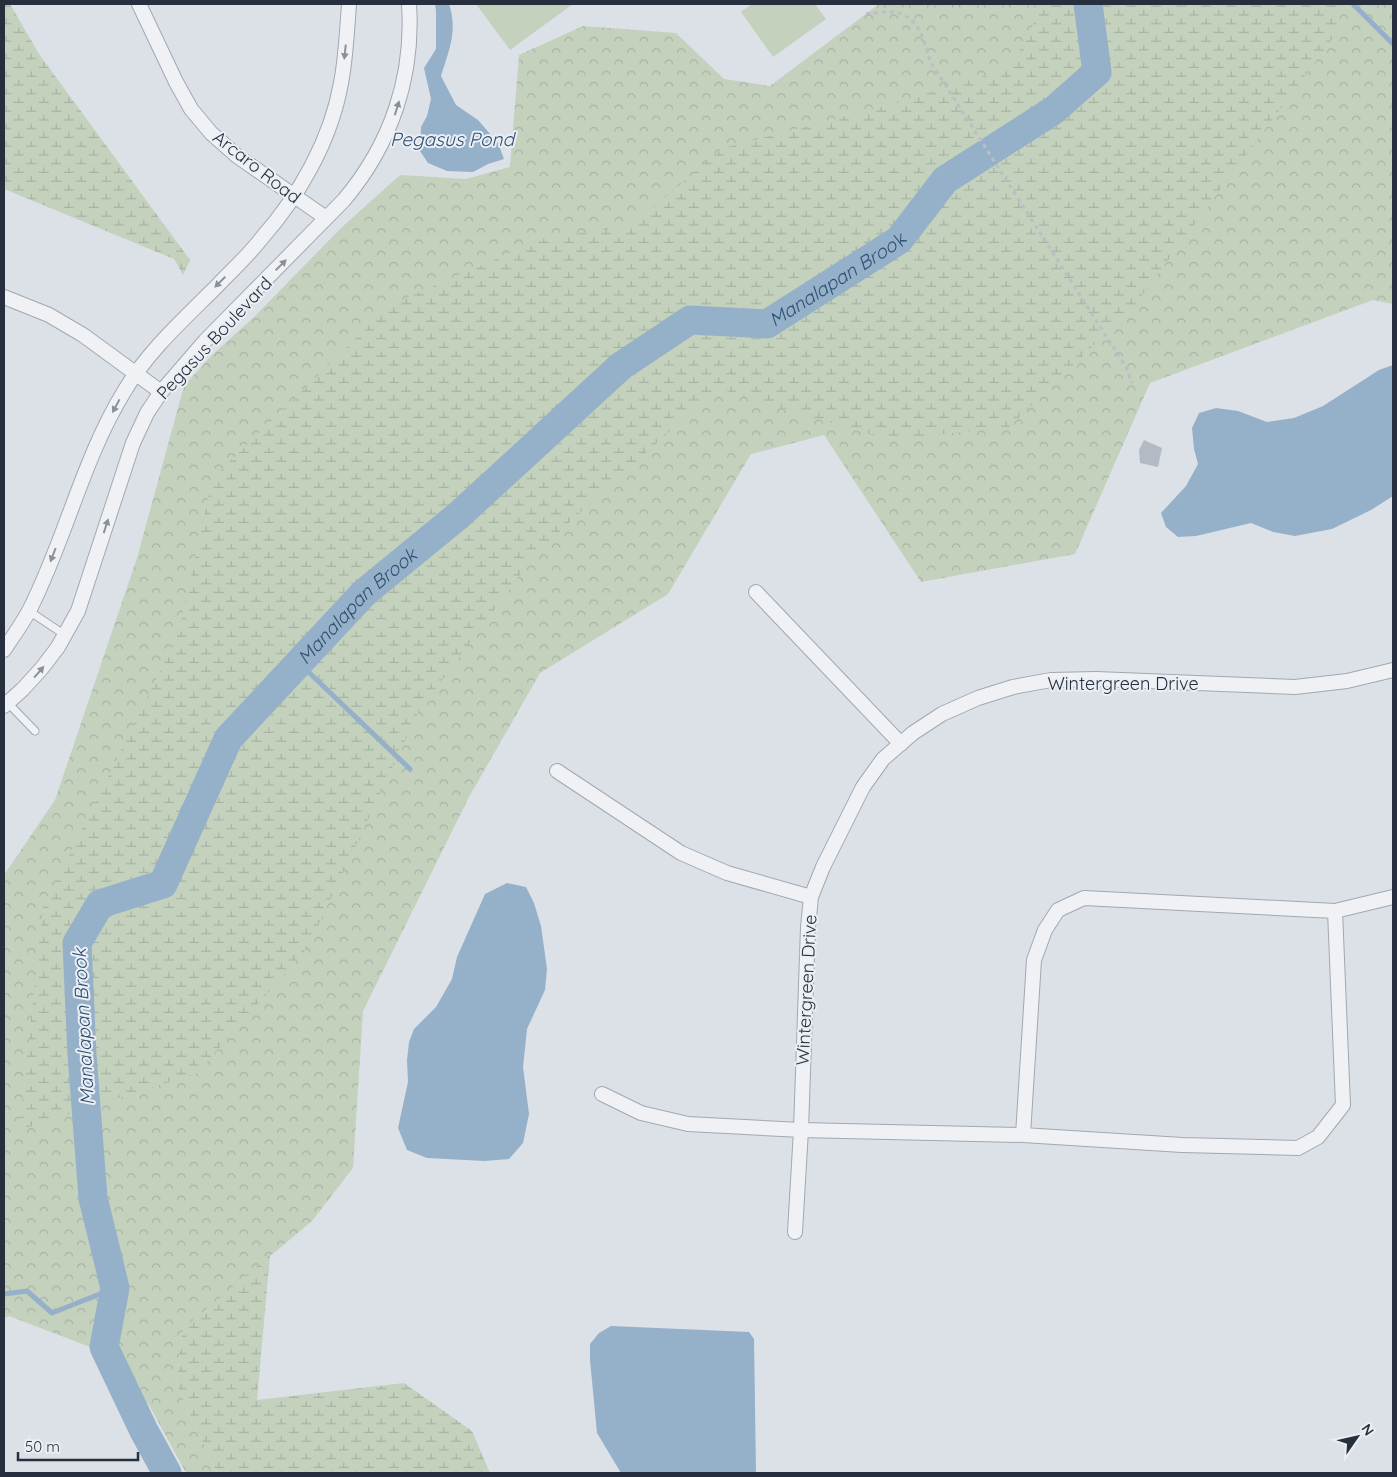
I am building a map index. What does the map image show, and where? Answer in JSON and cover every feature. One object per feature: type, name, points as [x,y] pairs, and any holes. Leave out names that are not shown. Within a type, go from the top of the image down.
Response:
[{"type":"street","name":"Arcaro Road","points":[[139,4],[191,109],[211,132],[237,156],[326,218]]},
{"type":"street","name":"Pegasus Boulevard","points":[[4,650],[29,611],[41,586],[109,418],[135,373],[152,351],[261,240],[294,196],[321,146],[333,117],[341,84],[349,4]]},
{"type":"street","name":"Pegasus Boulevard","points":[[5,702],[23,689],[42,668],[58,647],[78,611],[133,444],[147,413],[161,392],[206,341],[359,182],[384,140],[394,119],[407,67],[410,32],[409,4]]},
{"type":"street","points":[[4,297],[50,315],[83,335],[161,392]]},
{"type":"street","points":[[756,592],[901,744]]},
{"type":"street","name":"Wintergreen Drive","points":[[795,1232],[801,1130],[808,927],[811,897],[823,867],[863,786],[883,760],[913,733],[942,714],[978,698],[1051,680],[1295,687],[1347,681],[1393,670]]},
{"type":"street","points":[[557,771],[681,854],[727,873],[811,897]]},
{"type":"street","points":[[1023,1135],[1034,960],[1045,930],[1058,910],[1084,898],[1336,911],[1393,898]]},
{"type":"street","points":[[602,1094],[641,1114],[688,1124],[801,1130],[1023,1135],[1182,1145],[1298,1148],[1318,1137],[1343,1105],[1336,911]]},
{"type":"lane","points":[[29,611],[65,635]]},
{"type":"lane","points":[[5,702],[35,732]]},
{"type":"path","points":[[866,14],[893,12],[906,16],[916,25],[924,38],[930,61],[1126,367],[1132,383]]},
{"type":"green space","points":[[4,4],[10,4],[39,54],[190,260],[183,275],[174,259],[4,189]]},
{"type":"green space","points":[[476,4],[573,4],[510,50]]},
{"type":"green space","points":[[752,4],[815,4],[826,19],[773,57],[741,12]]},
{"type":"green space","points":[[879,4],[1393,4],[1393,304],[1373,300],[1150,383],[1075,554],[921,582],[824,435],[751,454],[668,594],[540,673],[469,797],[363,1011],[353,1168],[312,1221],[183,1329],[176,1384],[217,1473],[186,1473],[149,1405],[98,1350],[9,1316],[4,1318],[4,875],[55,800],[137,558],[184,386],[211,356],[255,316],[341,228],[400,175],[466,179],[510,167],[519,55],[583,26],[676,33],[724,79],[770,86]]},
{"type":"green space","points":[[1044,4],[1337,4],[1339,30],[1134,306],[1009,427],[888,440],[717,388],[537,552],[419,711],[308,947],[197,1073],[19,1130],[43,908],[178,635],[212,479],[390,305],[545,238],[631,226],[723,148],[889,105],[1010,68]]},
{"type":"green space","points":[[270,1255],[257,1400],[404,1383],[472,1431],[490,1473],[217,1473],[176,1384],[183,1329]]},
{"type":"water","name":"Pegasus Pond","points":[[435,4],[449,4],[453,23],[453,32],[441,76],[456,105],[478,120],[498,143],[504,159],[488,164],[473,172],[447,171],[428,163],[420,151],[421,127],[427,116],[431,99],[424,68],[436,49]]},
{"type":"water","points":[[1393,365],[1393,496],[1371,510],[1332,529],[1295,536],[1273,532],[1251,523],[1196,536],[1178,537],[1166,527],[1161,513],[1186,486],[1198,464],[1192,428],[1199,413],[1216,408],[1238,411],[1267,422],[1294,418],[1323,406],[1379,370]]},
{"type":"water","points":[[507,883],[526,887],[534,903],[541,926],[547,969],[545,990],[527,1029],[523,1067],[529,1114],[523,1143],[509,1159],[485,1161],[427,1158],[407,1150],[398,1128],[408,1082],[407,1060],[409,1042],[414,1029],[436,1007],[452,979],[457,957],[485,894]]},
{"type":"water","points":[[611,1326],[749,1332],[754,1339],[756,1473],[621,1473],[597,1433],[590,1360],[590,1344],[599,1333]]},
{"type":"building","points":[[1144,440],[1162,448],[1158,467],[1140,463],[1139,450]]},
{"type":"waterway","name":"Manalapan Brook","points":[[167,1473],[144,1431],[104,1347],[115,1288],[93,1198],[82,1055],[77,943],[100,904],[163,884],[228,739],[364,593],[459,515],[621,366],[690,320],[767,324],[899,240],[945,180],[1054,110],[1097,72],[1088,4]]},
{"type":"waterway","points":[[1353,4],[1393,44]]},
{"type":"waterway","points":[[299,663],[410,769]]},
{"type":"waterway","points":[[4,1294],[27,1291],[52,1313],[115,1288]]}]
